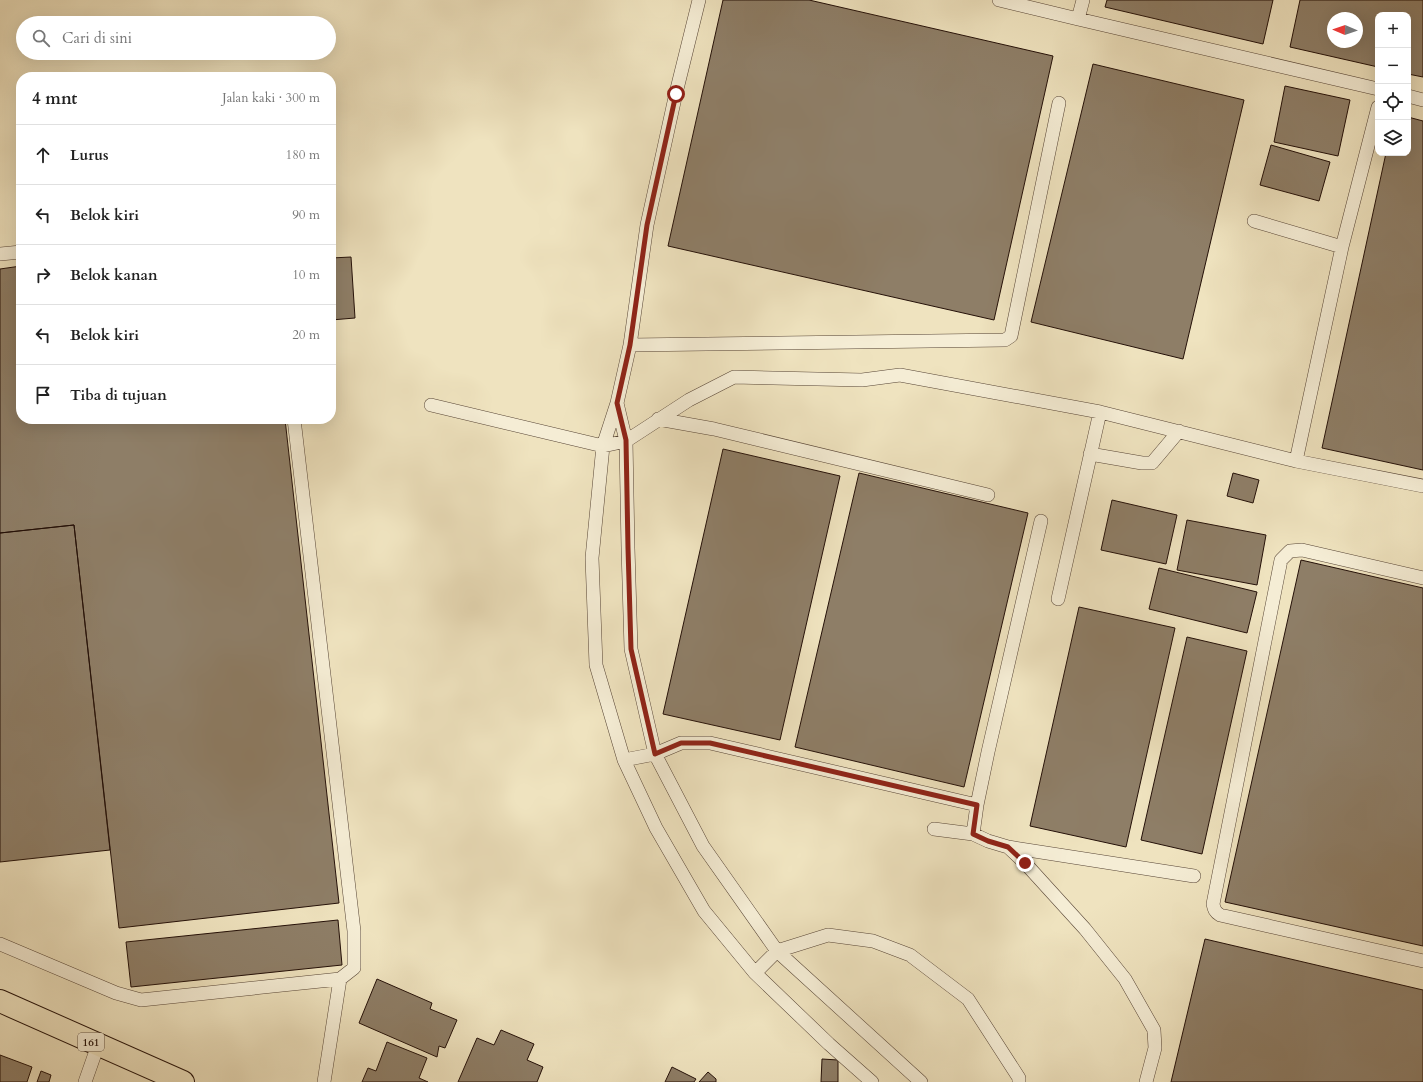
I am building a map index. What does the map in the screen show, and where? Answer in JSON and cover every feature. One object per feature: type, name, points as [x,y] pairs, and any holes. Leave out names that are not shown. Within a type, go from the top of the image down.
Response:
[{"type":"main road","name":"161","points":[[0,1001],[183,1082]]},
{"type":"lane","points":[[699,0],[676,94],[647,225],[630,345],[617,403],[603,446],[592,558],[596,665],[624,760],[656,828],[704,911],[754,973],[829,1044],[872,1082]]},
{"type":"lane","points":[[999,0],[1375,88]]},
{"type":"lane","points":[[1078,19],[1083,0]]},
{"type":"lane","points":[[1411,97],[1423,100]]},
{"type":"lane","points":[[630,345],[1005,340],[1011,336],[1059,103]]},
{"type":"lane","points":[[1296,461],[1342,246],[1375,119]]},
{"type":"lane","points":[[1254,221],[1342,246]]},
{"type":"lane","points":[[0,254],[16,252]]},
{"type":"lane","points":[[431,405],[603,446],[626,440],[689,400],[734,377],[862,380],[900,375],[1100,412],[1296,461],[1423,486]]},
{"type":"lane","points":[[617,403],[626,440],[631,649],[655,754],[703,846],[777,950],[922,1082]]},
{"type":"lane","points":[[1058,599],[1100,412]]},
{"type":"lane","points":[[658,419],[714,429],[988,495]]},
{"type":"lane","points":[[0,944],[116,993],[141,1000],[340,979],[354,968],[354,931],[295,424]]},
{"type":"lane","points":[[1090,454],[1142,463],[1152,463],[1179,431]]},
{"type":"lane","points":[[973,834],[977,805],[1041,520]]},
{"type":"lane","points":[[1423,578],[1302,550],[1290,551],[1281,560],[1212,904],[1216,913],[1220,915],[1423,961]]},
{"type":"lane","points":[[624,760],[655,754],[681,743],[710,743],[977,805]]},
{"type":"lane","points":[[934,829],[973,834],[988,841],[1008,847],[1194,876]]},
{"type":"lane","points":[[1008,847],[1025,863],[1085,929],[1125,979],[1154,1030],[1155,1048],[1146,1082]]},
{"type":"lane","points":[[754,973],[777,950],[828,935],[873,941],[910,955],[968,999],[1019,1078],[1019,1082]]},
{"type":"lane","points":[[324,1082],[340,979]]},
{"type":"lane","points":[[85,1082],[98,1045]]},
{"type":"building","points":[[723,0],[809,0],[1053,56],[994,320],[668,246]]},
{"type":"building","points":[[1107,0],[1273,0],[1263,44],[1105,7]]},
{"type":"building","points":[[1300,0],[1423,0],[1423,77],[1411,75],[1411,12],[1375,12],[1375,66],[1290,47]]},
{"type":"building","points":[[1093,64],[1244,100],[1183,359],[1031,322]]},
{"type":"building","points":[[1285,86],[1350,100],[1338,156],[1274,142]]},
{"type":"building","points":[[1411,118],[1423,121],[1423,470],[1322,448],[1385,156],[1411,156]]},
{"type":"building","points":[[1271,145],[1330,162],[1319,201],[1260,185]]},
{"type":"building","points":[[351,257],[355,318],[336,320],[336,258]]},
{"type":"building","points":[[16,267],[16,424],[286,424],[339,903],[119,928],[74,525],[0,533],[0,269]]},
{"type":"building","points":[[723,449],[840,476],[780,740],[663,714]]},
{"type":"building","points":[[859,473],[1028,513],[964,787],[795,747]]},
{"type":"building","points":[[1233,473],[1259,480],[1253,503],[1227,496]]},
{"type":"building","points":[[1112,500],[1177,515],[1166,564],[1101,550]]},
{"type":"building","points":[[1187,520],[1266,535],[1257,585],[1177,570]]},
{"type":"building","points":[[74,525],[110,850],[0,862],[0,533]]},
{"type":"building","points":[[1301,560],[1423,588],[1423,946],[1225,902]]},
{"type":"building","points":[[1159,568],[1257,592],[1247,633],[1149,609]]},
{"type":"building","points":[[1079,607],[1175,628],[1126,847],[1030,826]]},
{"type":"building","points":[[1187,637],[1247,651],[1202,854],[1141,840]]},
{"type":"building","points":[[338,920],[342,965],[131,987],[126,942]]},
{"type":"building","points":[[1205,939],[1423,990],[1423,1082],[1171,1082]]},
{"type":"building","points":[[377,979],[432,1003],[430,1009],[457,1020],[445,1048],[439,1046],[437,1057],[359,1023]]},
{"type":"building","points":[[501,1030],[534,1044],[527,1060],[543,1067],[537,1082],[458,1082],[477,1038],[494,1045]]},
{"type":"building","points":[[387,1042],[427,1058],[419,1078],[428,1082],[362,1082],[368,1068],[376,1071]]},
{"type":"building","points":[[0,1055],[32,1067],[27,1082],[0,1082]]},
{"type":"building","points":[[822,1059],[838,1060],[838,1082],[821,1082]]},
{"type":"building","points":[[672,1067],[696,1079],[694,1082],[665,1082]]},
{"type":"building","points":[[41,1071],[51,1075],[49,1082],[37,1082]]},
{"type":"building","points":[[708,1072],[716,1079],[716,1082],[699,1082]]},
{"type":"route","points":[[676,94],[647,225],[630,345],[617,403],[626,440],[631,649],[655,754],[681,743],[710,743],[977,805],[973,834],[988,841],[1008,847],[1025,863]]}]
